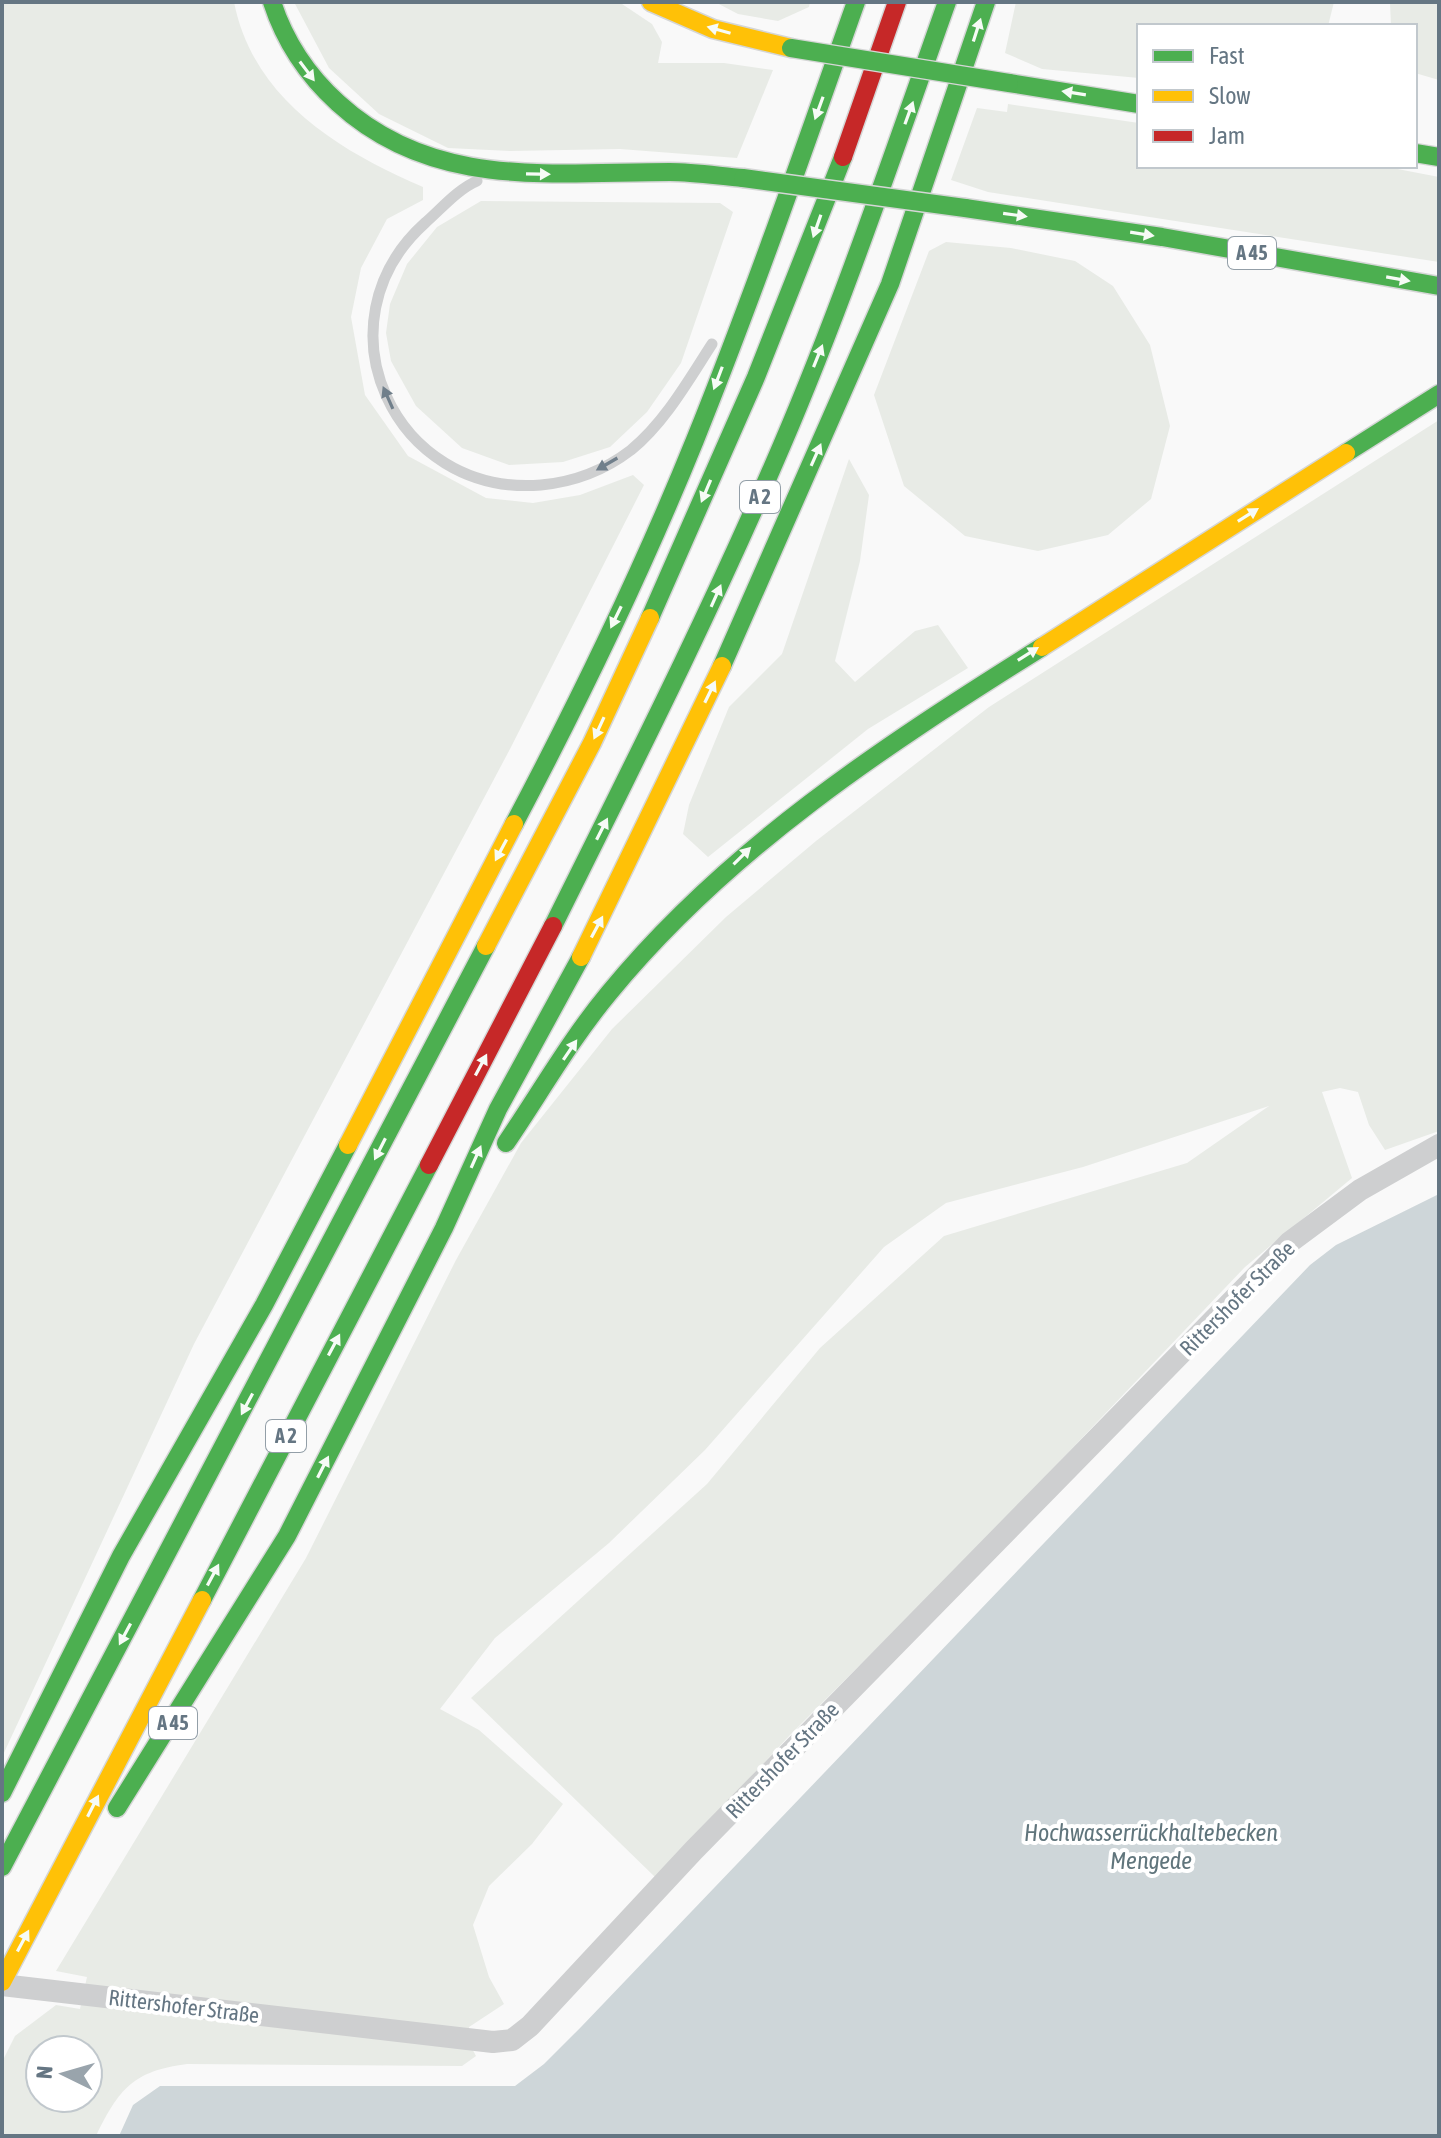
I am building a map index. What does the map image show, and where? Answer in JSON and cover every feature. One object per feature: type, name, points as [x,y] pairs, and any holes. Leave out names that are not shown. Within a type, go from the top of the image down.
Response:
[{"type":"highway","points":[[272,2],[291,49],[345,114],[387,143],[433,162],[501,172]]},
{"type":"highway","points":[[651,2],[713,29],[791,48],[1137,104]]},
{"type":"highway","points":[[2,1793],[121,1556],[264,1305],[538,779],[631,585],[694,442],[759,274],[854,2]]},
{"type":"highway","name":"A 2","points":[[2,1867],[592,743],[659,599],[807,253],[897,2]]},
{"type":"highway","name":"A 2","points":[[2,1983],[529,974],[707,616],[783,443],[854,265],[947,2]]},
{"type":"highway","points":[[444,1228],[498,1109],[601,920],[744,619],[890,284],[986,2]]},
{"type":"highway","points":[[1417,153],[1439,157]]},
{"type":"highway","name":"A 45","points":[[501,172],[673,172],[743,178],[1162,237],[1439,286]]},
{"type":"highway","points":[[444,1228],[478,1185],[608,993],[752,846],[843,775],[915,727],[1439,394]]},
{"type":"highway","name":"A 45","points":[[45,1900],[132,1790],[287,1536],[444,1228]]},
{"type":"street","name":"Rittershofer Straße","points":[[2,1983],[493,2042],[512,2040],[530,2026],[705,1839],[1290,1242],[1360,1190],[1439,1145]]},
{"type":"lane","points":[[501,172],[469,184],[402,244],[381,281],[372,323],[373,359],[388,402],[401,423],[438,459],[475,479],[511,487],[564,482],[596,471],[628,452],[652,431],[717,337]]},
{"type":"lane","points":[[725,324],[759,274]]},
{"type":"shaded area","points":[[2,2],[234,2],[244,36],[260,67],[280,94],[331,138],[361,157],[423,187],[423,200],[387,219],[361,268],[351,317],[365,395],[408,456],[486,498],[533,503],[580,495],[633,475],[644,485],[510,749],[194,1344],[2,1757]]},
{"type":"shaded area","points":[[294,2],[619,2],[652,24],[662,42],[658,63],[724,63],[773,70],[737,158],[620,149],[510,151],[448,148],[379,114],[329,68]]},
{"type":"shaded area","points":[[715,2],[810,2],[809,7],[778,21],[738,14]]},
{"type":"shaded area","points":[[1016,2],[1334,2],[1328,24],[1137,24],[1137,78],[1042,69],[1005,53]]},
{"type":"shaded area","points":[[1439,2],[1439,80],[1417,74],[1417,24],[1391,24],[1390,3]]},
{"type":"shaded area","points":[[1008,104],[1137,123],[1137,168],[1392,168],[1439,177],[1439,262],[988,192],[951,180],[977,108],[1007,112]]},
{"type":"shaded area","points":[[481,201],[720,203],[733,212],[681,363],[647,412],[610,447],[563,462],[509,465],[462,448],[416,406],[391,361],[386,333],[390,304],[407,264],[437,227]]},
{"type":"shaded area","points":[[946,242],[1011,248],[1075,261],[1113,286],[1150,345],[1170,426],[1151,499],[1108,535],[1038,551],[965,536],[904,486],[874,395],[929,251]]},
{"type":"shaded area","points":[[1439,420],[1439,1131],[1385,1150],[1369,1125],[1358,1092],[1340,1088],[1322,1092],[1352,1178],[1245,1267],[982,1543],[790,1735],[656,1878],[471,1698],[707,1484],[820,1348],[944,1236],[1187,1163],[1269,1106],[1083,1167],[946,1203],[884,1247],[705,1450],[609,1543],[495,1638],[440,1709],[479,1730],[563,1804],[532,1844],[489,1886],[473,1925],[489,1977],[504,2004],[469,2027],[468,2041],[476,2056],[462,2066],[187,2064],[169,2067],[141,2077],[130,2085],[112,2106],[96,2136],[2,2136],[2,2062],[15,2036],[56,2005],[80,2009],[87,1977],[56,1971],[306,1558],[456,1260],[521,1143],[612,1029],[726,917],[816,841],[989,707]]},
{"type":"shaded area","points":[[849,459],[869,495],[860,561],[835,661],[855,682],[915,631],[938,625],[968,668],[868,729],[708,857],[683,834],[689,805],[729,707],[782,654]]},
{"type":"water","name":"Hochwasserrückhaltebecken Mengede","points":[[1439,1194],[1439,2136],[119,2136],[133,2105],[160,2086],[515,2086],[544,2064],[581,2027],[1310,1265],[1336,1245]]},
{"type":"traffic: fast","points":[[272,2],[290,44],[327,92],[375,131],[413,150],[453,163],[495,170],[538,173],[679,172],[743,178]]},
{"type":"traffic: fast","points":[[514,824],[563,730],[675,489],[758,277],[856,2]]},
{"type":"traffic: fast","points":[[553,926],[700,627],[782,445],[847,280],[947,2]]},
{"type":"traffic: fast","points":[[722,666],[890,284],[986,2]]},
{"type":"traffic: fast","points":[[791,48],[1009,83]]},
{"type":"traffic: fast","points":[[1009,83],[1137,104]]},
{"type":"traffic: fast","points":[[1417,153],[1439,157]]},
{"type":"traffic: fast","points":[[650,618],[756,377],[843,157]]},
{"type":"traffic: fast","points":[[743,178],[965,208]]},
{"type":"traffic: fast","points":[[965,208],[1162,237],[1439,286]]},
{"type":"traffic: fast","points":[[1346,453],[1439,394]]},
{"type":"traffic: fast","points":[[506,1143],[568,1048],[609,993],[655,941],[705,892],[757,846],[867,762],[1042,647]]},
{"type":"traffic: fast","points":[[2,1867],[486,946]]},
{"type":"traffic: fast","points":[[117,1808],[287,1536],[444,1228],[498,1109],[581,957]]},
{"type":"traffic: fast","points":[[2,1793],[121,1556],[264,1305],[348,1145]]},
{"type":"traffic: fast","points":[[202,1600],[429,1165]]},
{"type":"traffic: slow","points":[[651,2],[713,29],[791,48]]},
{"type":"traffic: slow","points":[[1042,647],[1346,453]]},
{"type":"traffic: slow","points":[[486,946],[592,743],[650,618]]},
{"type":"traffic: slow","points":[[581,957],[722,666]]},
{"type":"traffic: slow","points":[[348,1145],[514,824]]},
{"type":"traffic: slow","points":[[2,1982],[202,1600]]},
{"type":"traffic: jam","points":[[843,157],[897,2]]},
{"type":"traffic: jam","points":[[429,1165],[553,926]]}]
